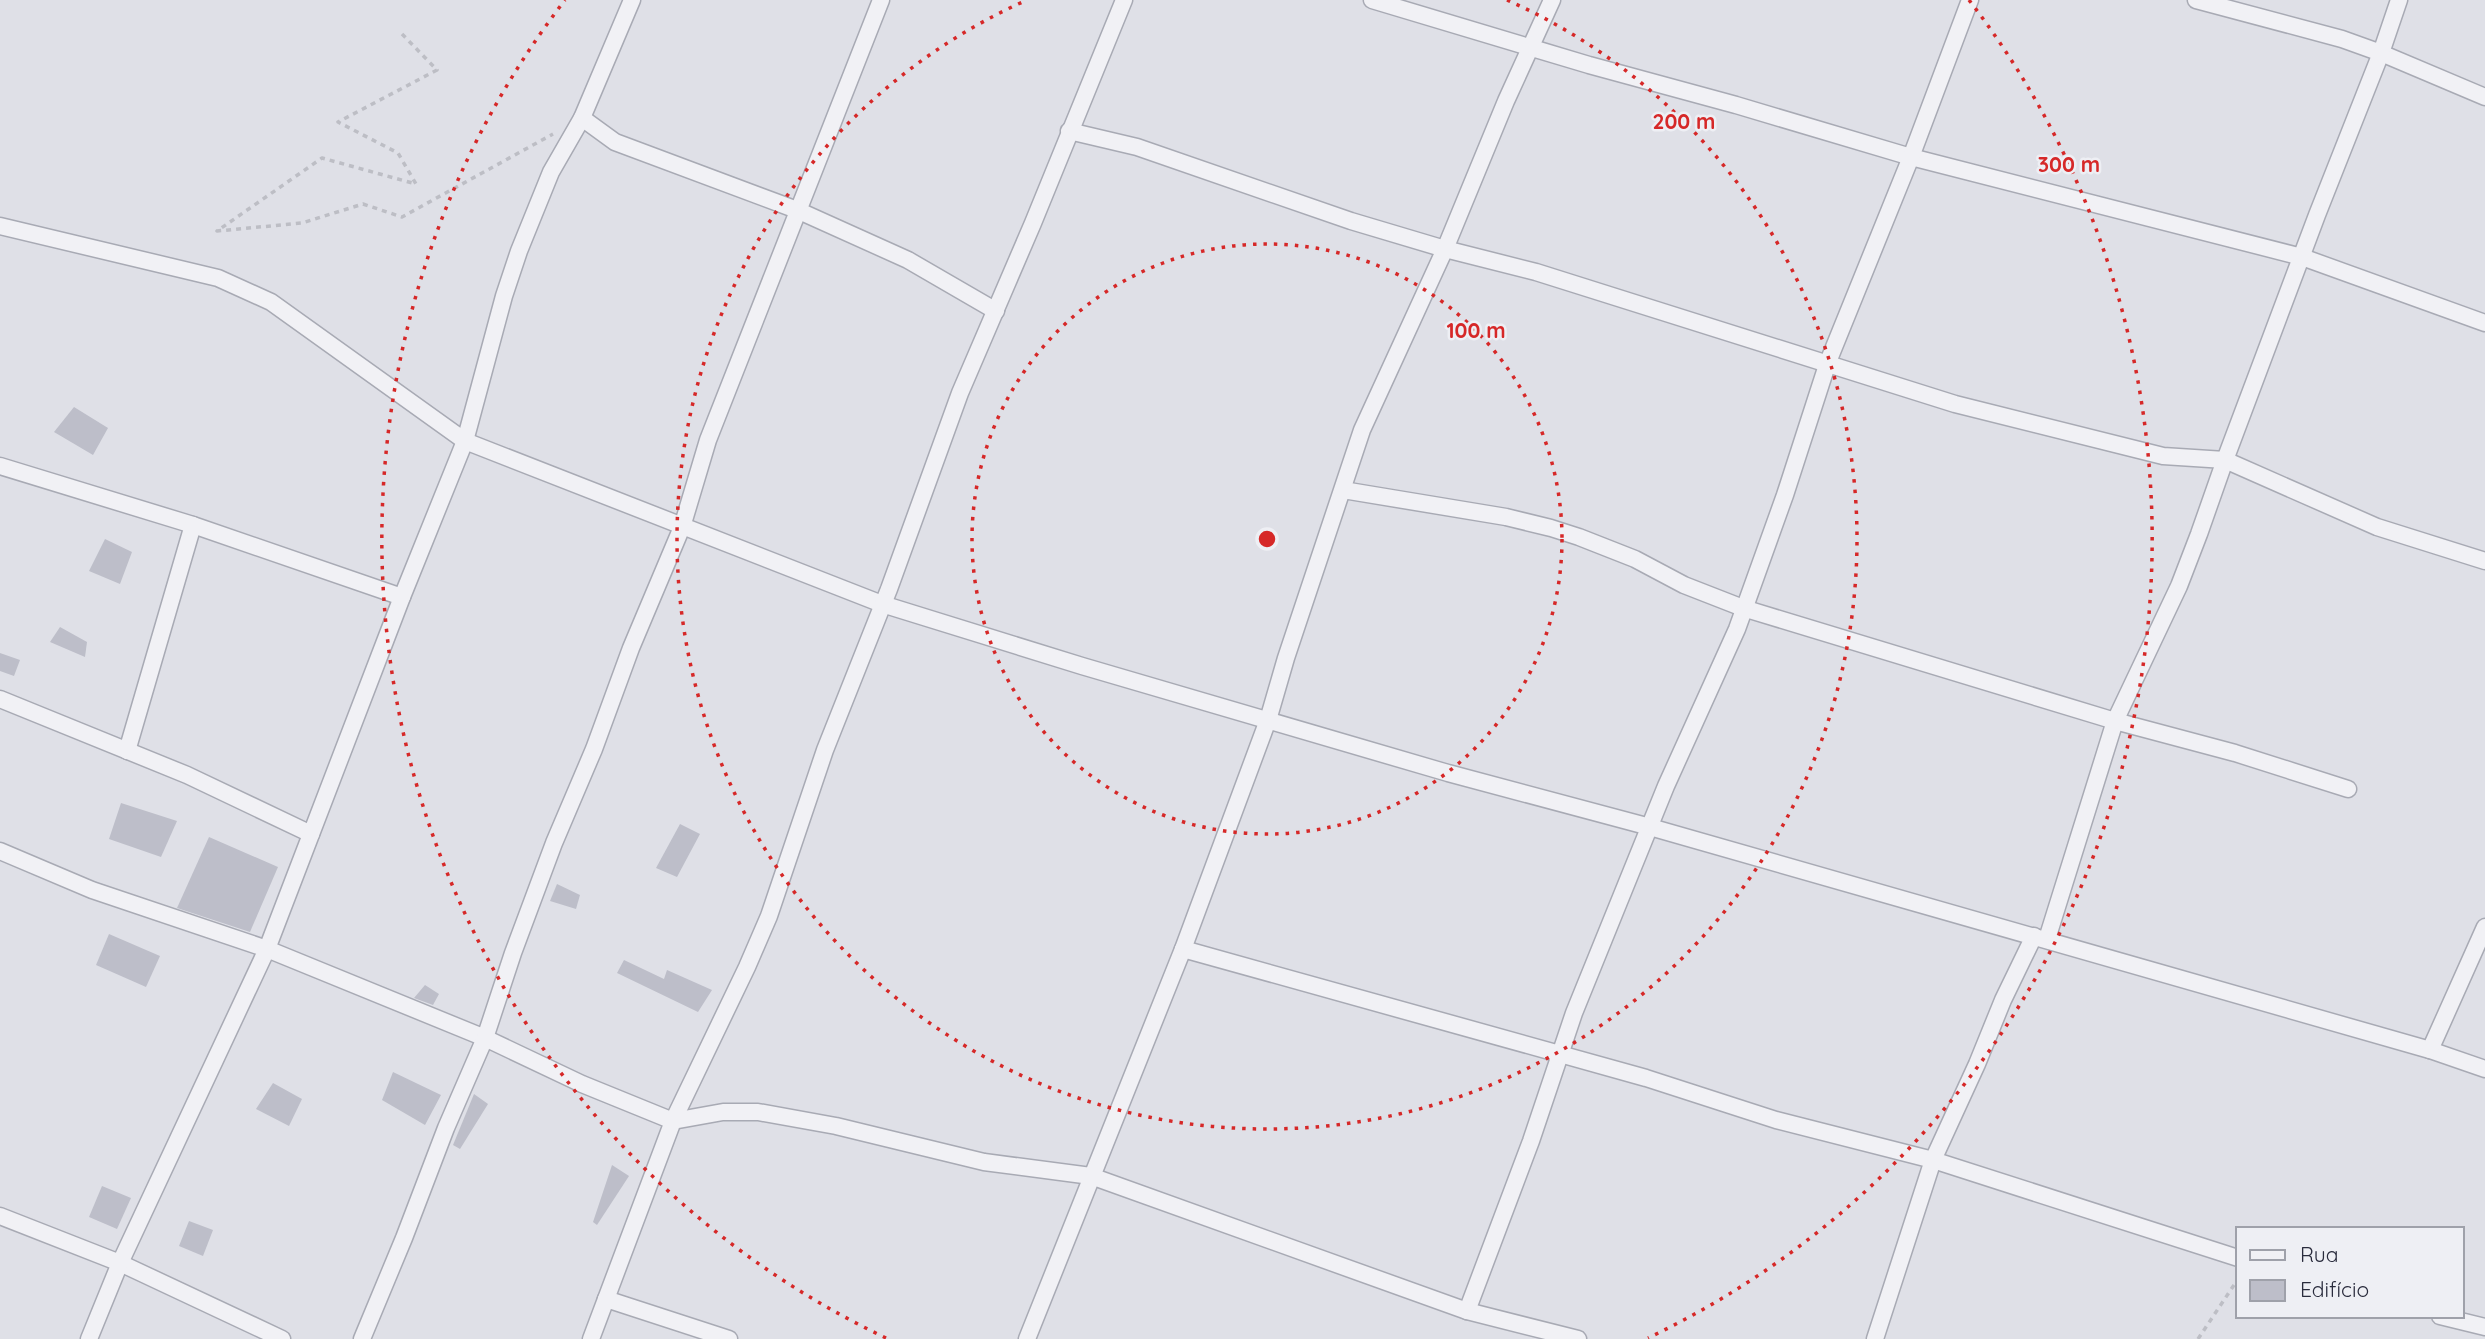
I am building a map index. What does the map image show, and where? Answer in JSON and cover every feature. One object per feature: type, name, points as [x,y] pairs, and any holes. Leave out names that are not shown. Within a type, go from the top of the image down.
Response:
[{"type":"street","points":[[89,1339],[120,1263],[267,949],[465,441],[504,296],[519,251],[551,172],[582,118],[632,0]]},
{"type":"street","points":[[362,1339],[485,1038],[554,843],[682,527],[708,440],[881,0]]},
{"type":"street","points":[[591,1339],[673,1121],[769,916],[825,750],[977,349],[996,311],[1124,0]]},
{"type":"street","points":[[1372,0],[1911,157],[2302,257],[2485,323]]},
{"type":"street","points":[[1027,1339],[1183,949],[1268,720],[1362,430],[1445,249],[1552,0]]},
{"type":"street","points":[[1466,1311],[1531,1140],[1574,1013],[1650,827],[1725,657],[1785,495],[1828,362],[1911,157],[1970,0]]},
{"type":"street","points":[[2196,0],[2342,39],[2485,97]]},
{"type":"street","points":[[1875,1339],[1933,1160],[1963,1097],[2003,1000],[2040,938],[2115,721],[2179,586],[2399,0]]},
{"type":"street","points":[[582,118],[615,142],[797,211],[908,260],[996,311]]},
{"type":"street","points":[[1069,131],[1137,147],[1351,221],[1536,272],[1955,404],[2163,456],[2225,460],[2377,527],[2485,561]]},
{"type":"street","points":[[0,226],[218,278],[271,302],[465,441],[882,604],[1448,773],[1650,827],[2040,938],[2430,1050],[2485,1069]]},
{"type":"street","points":[[0,466],[193,524],[402,597]]},
{"type":"street","points":[[1343,490],[1506,517],[1552,528],[1635,559],[1684,585],[1743,608],[1926,665],[2235,753],[2348,789]]},
{"type":"street","points":[[127,751],[193,524]]},
{"type":"street","points":[[0,699],[187,775],[311,834]]},
{"type":"street","points":[[0,851],[92,890],[267,949],[485,1038],[582,1084],[673,1121],[723,1112],[758,1112],[836,1126],[984,1162],[1091,1176],[1466,1311],[1578,1339]]},
{"type":"street","points":[[2430,1050],[2485,927]]},
{"type":"street","points":[[1183,949],[1646,1078],[1776,1120],[1933,1160],[2236,1257]]},
{"type":"street","points":[[0,1216],[120,1263],[282,1339]]},
{"type":"street","points":[[606,1299],[729,1339]]},
{"type":"street","points":[[2448,1318],[2485,1327]]},
{"type":"path","points":[[402,34],[437,70],[338,122],[398,153],[416,184],[322,158],[217,231],[302,223],[363,204],[402,217],[582,118]]},
{"type":"path","points":[[2199,1339],[2236,1282]]},
{"type":"building","points":[[74,407],[108,428],[93,455],[54,432]]},
{"type":"building","points":[[105,539],[132,552],[120,584],[89,571]]},
{"type":"building","points":[[60,627],[87,642],[85,657],[50,642]]},
{"type":"building","points":[[0,653],[20,660],[14,676],[0,671]]},
{"type":"building","points":[[121,803],[177,821],[161,857],[109,839]]},
{"type":"building","points":[[680,824],[700,834],[677,877],[656,868]]},
{"type":"building","points":[[209,837],[278,867],[250,932],[177,908]]},
{"type":"building","points":[[557,884],[580,895],[576,909],[550,901]]},
{"type":"building","points":[[109,934],[160,956],[146,987],[96,965]]},
{"type":"building","points":[[624,960],[664,979],[667,970],[712,990],[698,1012],[617,973]]},
{"type":"building","points":[[425,985],[439,994],[433,1005],[414,998]]},
{"type":"building","points":[[393,1072],[441,1095],[425,1125],[382,1100]]},
{"type":"building","points":[[273,1083],[302,1099],[289,1126],[256,1109]]},
{"type":"building","points":[[474,1094],[488,1104],[460,1149],[453,1145]]},
{"type":"building","points":[[612,1165],[629,1176],[597,1225],[593,1222]]},
{"type":"building","points":[[102,1186],[131,1198],[117,1229],[89,1217]]},
{"type":"building","points":[[189,1221],[213,1230],[203,1256],[179,1246]]}]
